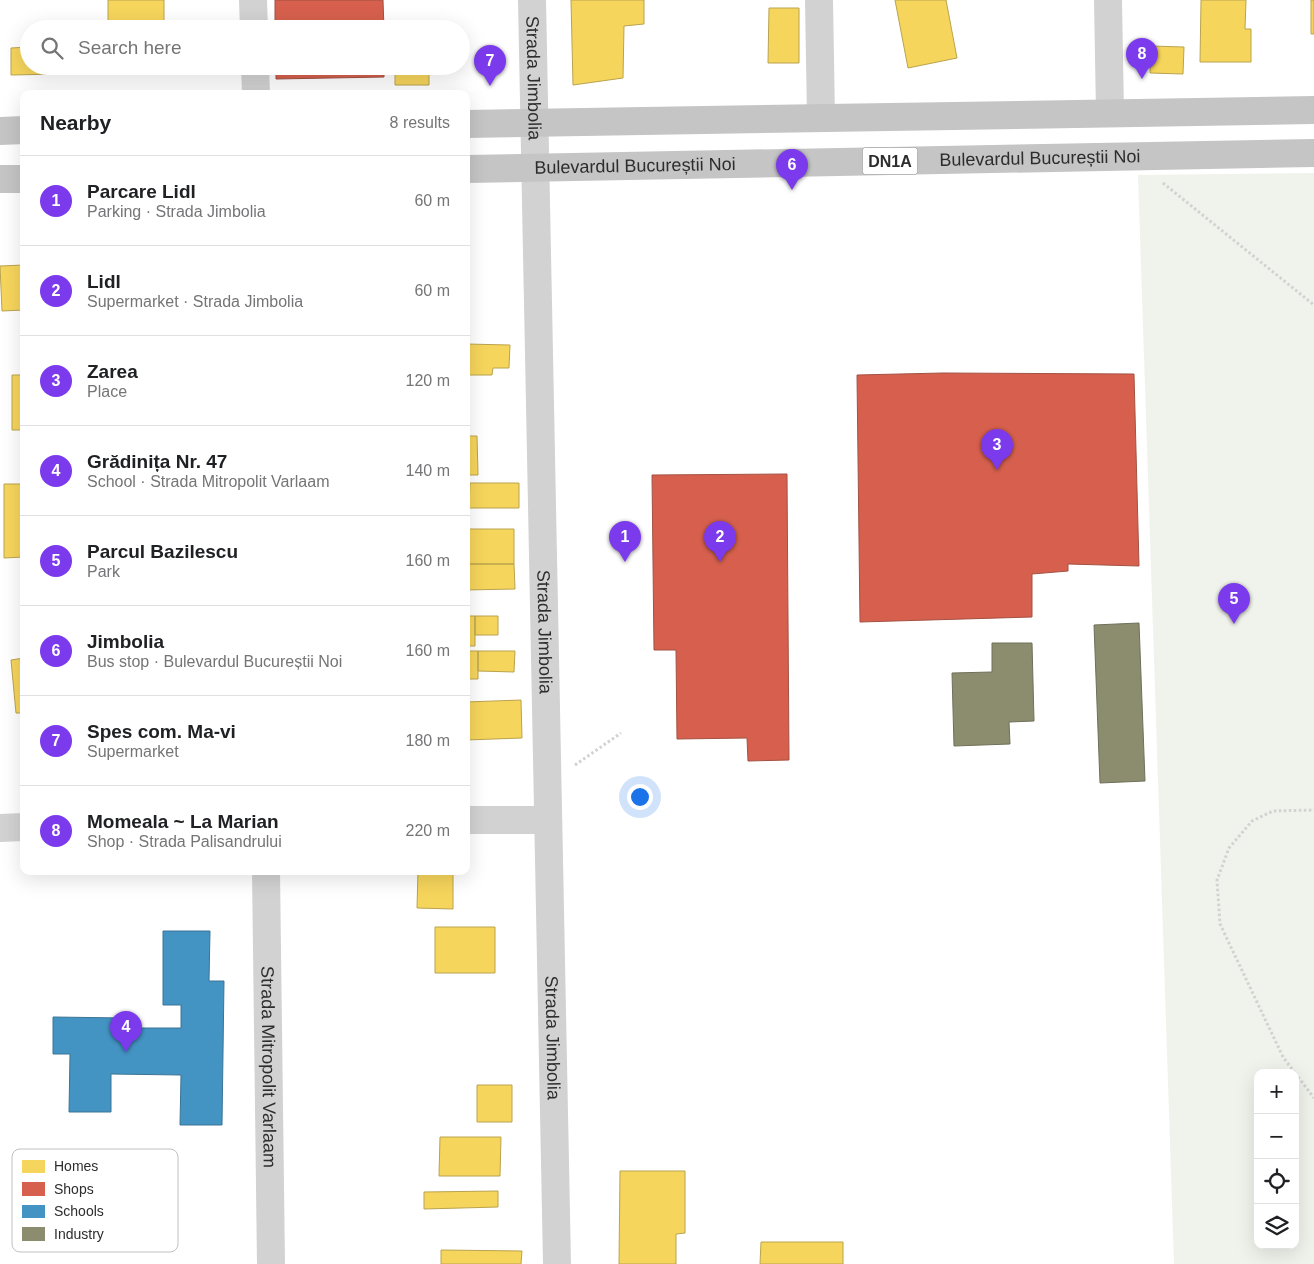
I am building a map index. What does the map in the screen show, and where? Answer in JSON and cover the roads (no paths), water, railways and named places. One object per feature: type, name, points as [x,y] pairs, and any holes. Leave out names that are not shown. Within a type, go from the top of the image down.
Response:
[{"type":"main road","points":[[470,124],[1314,110]]},
{"type":"main road","points":[[0,131],[20,130]]},
{"type":"main road","name":"Bulevardul Bucureștii Noi","points":[[470,169],[1314,153]]},
{"type":"main road","points":[[0,179],[20,178]]},
{"type":"street","points":[[253,0],[254,20]]},
{"type":"street","name":"Strada Jimbolia","points":[[532,0],[557,1264]]},
{"type":"street","points":[[819,0],[821,118]]},
{"type":"street","points":[[1108,0],[1110,113]]},
{"type":"street","points":[[255,75],[256,90]]},
{"type":"street","points":[[470,820],[548,820]]},
{"type":"street","points":[[0,828],[20,827]]},
{"type":"street","name":"Strada Mitropolit Varlaam","points":[[266,875],[272,1264]]},
{"type":"place","name":"Momeala ~ La Marian","points":[[1142,79]]},
{"type":"place","name":"Spes com. Ma-vi","points":[[490,86]]},
{"type":"place","name":"Jimbolia","points":[[792,190]]},
{"type":"place","name":"Zarea","points":[[997,470]]},
{"type":"place","name":"Parcare Lidl","points":[[625,562]]},
{"type":"place","name":"Lidl","points":[[720,562]]},
{"type":"place","name":"Parcul Bazilescu","points":[[1234,624]]},
{"type":"place","name":"Grădinița Nr. 47","points":[[126,1052]]}]
